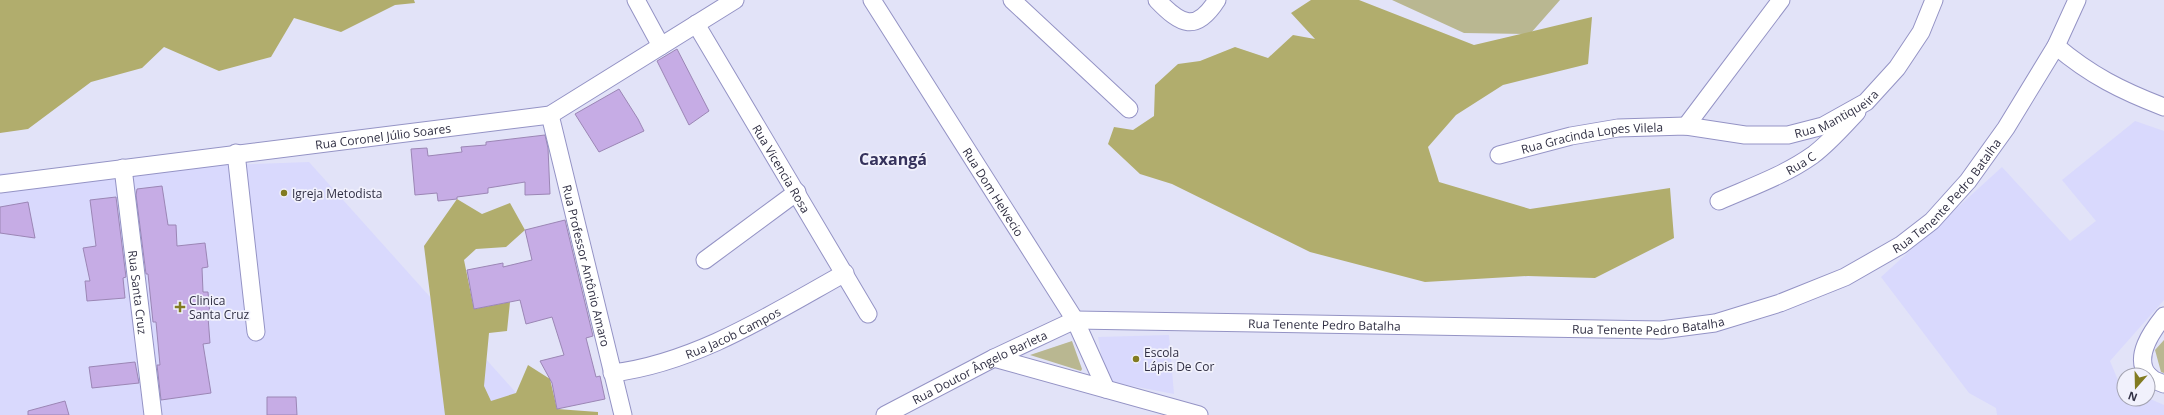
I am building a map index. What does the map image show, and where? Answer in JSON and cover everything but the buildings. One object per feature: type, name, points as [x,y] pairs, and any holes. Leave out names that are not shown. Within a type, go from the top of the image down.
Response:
[{"type":"street","points":[[636,0],[661,46]]},
{"type":"street","name":"Rua Coronel Júlio Soares","points":[[0,184],[236,153],[550,115],[735,0]]},
{"type":"street","name":"Rua Dom Helvecio","points":[[872,0],[1075,320],[1106,389]]},
{"type":"street","points":[[1157,0],[1175,17],[1186,22],[1196,22],[1203,18],[1217,0]]},
{"type":"street","points":[[1686,126],[1781,0]]},
{"type":"street","name":"Rua Mantiqueira","points":[[1686,126],[1745,135],[1788,135],[1823,126],[1866,102],[1897,68],[1917,38],[1934,0]]},
{"type":"street","name":"Rua Tenente Pedro Batalha","points":[[1075,320],[1661,330],[1715,323],[1780,303],[1845,276],[1901,245],[1932,221],[1968,181],[2006,128],[2056,46],[2077,0]]},
{"type":"street","points":[[1019,2],[1129,109]]},
{"type":"street","name":"Rua Vicencia Rosa","points":[[696,24],[868,314]]},
{"type":"street","points":[[2056,46],[2076,63],[2099,79],[2129,94],[2164,107]]},
{"type":"street","name":"Rua C","points":[[1719,201],[1779,175],[1813,155],[1840,131],[1866,102]]},
{"type":"street","name":"Rua Professor Antônio Amaro","points":[[550,115],[623,415]]},
{"type":"street","name":"Rua Gracinda Lopes Vilela","points":[[1500,155],[1571,136],[1618,128],[1686,126]]},
{"type":"street","points":[[236,153],[256,332]]},
{"type":"street","name":"Rua Santa Cruz","points":[[123,168],[153,415]]},
{"type":"street","points":[[705,260],[797,192]]},
{"type":"street","name":"Rua Jacob Campos","points":[[612,373],[652,365],[691,352],[730,334],[845,273]]},
{"type":"street","points":[[2143,367],[2143,352],[2151,335],[2164,316]]},
{"type":"street","name":"Rua Doutor Ângelo Barleta","points":[[885,415],[994,358],[1075,320]]},
{"type":"street","points":[[994,358],[1199,415]]},
{"type":"shaded area","points":[[0,0],[414,0],[415,3],[395,5],[341,32],[294,18],[271,57],[219,71],[164,47],[142,68],[91,82],[28,129],[0,133]]},
{"type":"shaded area","points":[[1311,0],[1359,0],[1474,45],[1592,17],[1588,64],[1503,85],[1456,115],[1428,147],[1439,182],[1530,209],[1670,188],[1674,238],[1595,278],[1528,276],[1425,282],[1310,252],[1172,184],[1140,174],[1108,144],[1114,127],[1133,130],[1154,116],[1155,85],[1178,64],[1200,61],[1235,47],[1268,58],[1293,35],[1315,39],[1291,13]]},
{"type":"shaded area","points":[[1392,0],[1560,0],[1530,34],[1464,33]]},
{"type":"shaded area","points":[[2135,121],[2164,131],[2164,300],[2110,361],[2116,375],[2116,407],[2156,407],[2156,402],[2164,405],[2164,415],[1997,415],[1996,408],[1969,393],[1881,277],[2002,167],[2070,241],[2096,221],[2062,180]]},
{"type":"shaded area","points":[[309,162],[536,415],[0,415],[0,173]]},
{"type":"shaded area","points":[[457,199],[482,214],[510,203],[525,230],[506,247],[476,249],[464,260],[474,309],[510,302],[507,331],[489,333],[484,386],[491,401],[516,393],[528,365],[550,379],[557,409],[598,412],[598,415],[445,415],[424,246]]},
{"type":"shaded area","name":"Escola Lápis De Cor","points":[[1169,335],[1174,394],[1106,381],[1098,337]]},
{"type":"shaded area","points":[[2164,340],[2164,373],[2161,372],[2155,350]]},
{"type":"shaded area","points":[[1072,341],[1082,369],[1081,371],[1030,355]]},
{"type":"place","name":"Igreja Metodista","points":[[284,193]]},
{"type":"place","name":"Clinica Santa Cruz","points":[[180,307]]},
{"type":"place","name":"Escola Lápis De Cor","points":[[1136,359]]},
{"type":"district","name":"Caxangá","points":[[893,159]]}]
